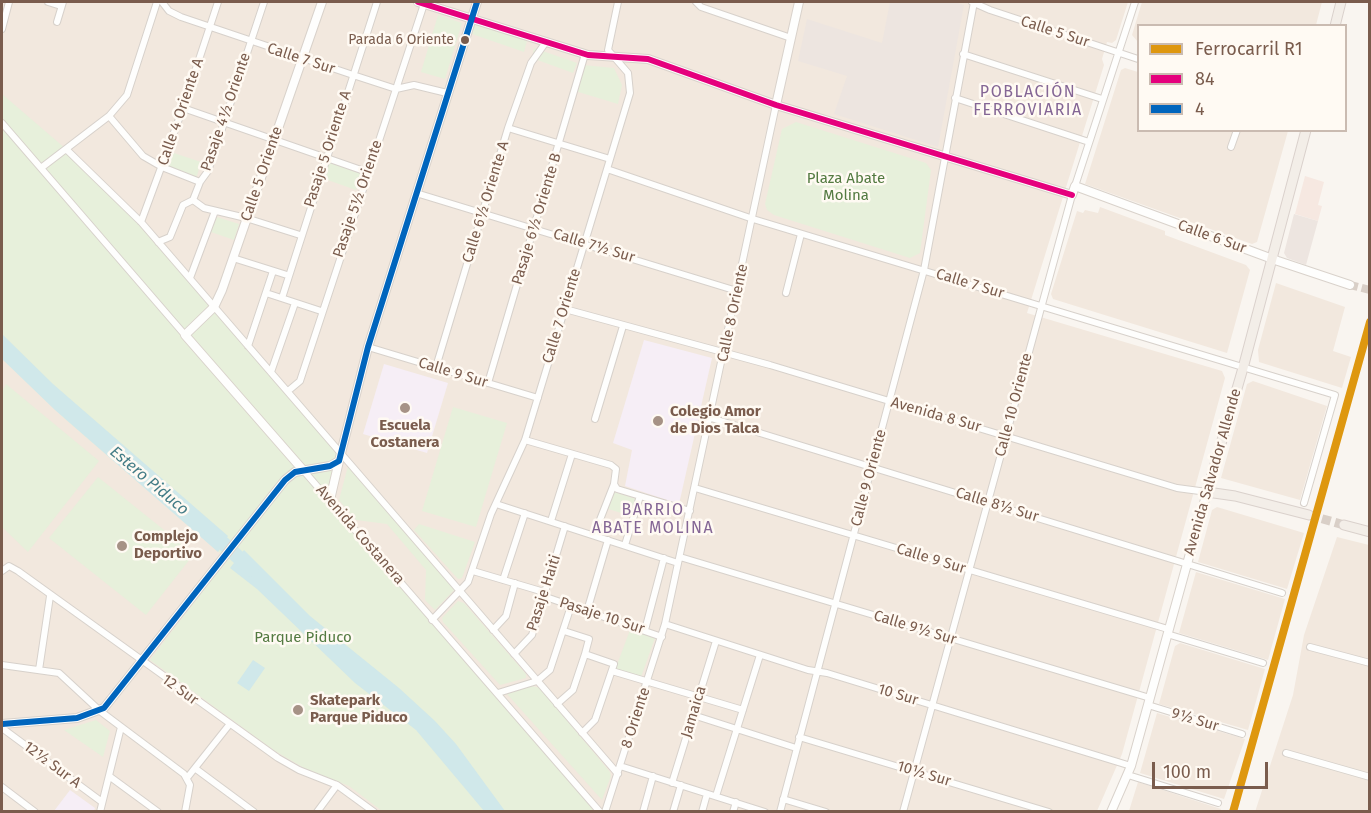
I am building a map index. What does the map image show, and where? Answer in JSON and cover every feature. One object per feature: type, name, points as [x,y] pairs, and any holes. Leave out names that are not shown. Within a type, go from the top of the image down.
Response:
[{"type":"main road","points":[[1336,24],[1341,2]]},
{"type":"main road","name":"Avenida Salvador Allende","points":[[1207,492],[1243,368],[1304,132]]},
{"type":"main road","name":"Avenida 8 Sur","points":[[1207,492],[1227,494],[1309,515]]},
{"type":"main road","points":[[1344,525],[1370,532]]},
{"type":"street","points":[[2,29],[9,2]]},
{"type":"street","points":[[48,2],[62,4],[57,22]]},
{"type":"street","points":[[41,168],[109,116],[132,86],[157,2]]},
{"type":"street","name":"Calle 7 Sur","points":[[162,2],[175,14],[250,42],[352,75],[396,89],[414,85],[447,93]]},
{"type":"street","name":"Calle 4 Oriente A","points":[[141,222],[183,108],[218,2]]},
{"type":"street","name":"Pasaje 4½ Oriente","points":[[158,242],[170,237],[183,205],[193,200],[200,182],[208,171],[264,2]]},
{"type":"street","name":"Calle 5 Oriente","points":[[185,335],[214,307],[234,258],[322,2]]},
{"type":"street","name":"Pasaje 5 Oriente A","points":[[282,298],[325,157],[377,2]]},
{"type":"street","points":[[330,500],[368,347],[477,2]]},
{"type":"street","points":[[613,57],[609,54],[608,40],[618,2]]},
{"type":"street","points":[[696,2],[701,8],[791,38]]},
{"type":"street","name":"Calle 8 Oriente","points":[[665,624],[800,2]]},
{"type":"street","name":"Calle 5 Sur","points":[[973,2],[1137,59]]},
{"type":"street","name":"Calle 9 Oriente","points":[[780,812],[924,270],[973,2]]},
{"type":"street","name":"Calle 10 Oriente","points":[[903,812],[1072,195],[1135,2]]},
{"type":"street","points":[[421,3],[585,54],[648,59],[776,105],[944,158],[1072,195]]},
{"type":"street","name":"Pasaje 5½ Oriente","points":[[288,391],[300,381],[321,311],[396,89],[421,3]]},
{"type":"street","name":"Calle 6½ Oriente A","points":[[436,367],[508,128],[531,63],[546,42]]},
{"type":"street","name":"Pasaje 6½ Oriente B","points":[[488,383],[585,54]]},
{"type":"street","points":[[963,54],[1102,99]]},
{"type":"street","name":"Calle 7 Oriente","points":[[432,620],[460,593],[473,571],[496,504],[525,440],[631,84],[628,73],[613,57]]},
{"type":"street","points":[[955,98],[1089,142]]},
{"type":"street","points":[[183,108],[367,172]]},
{"type":"street","points":[[109,116],[143,156],[162,167],[200,182]]},
{"type":"street","name":"Avenida Costanera","points":[[2,123],[600,812]]},
{"type":"street","points":[[508,128],[610,159]]},
{"type":"street","points":[[1232,147],[1236,132]]},
{"type":"street","points":[[66,149],[141,222],[618,774]]},
{"type":"street","name":"Calle 7 Sur","points":[[607,169],[801,234],[1335,395],[1304,503]]},
{"type":"street","name":"Calle 6 Sur","points":[[1075,186],[1271,259],[1350,285]]},
{"type":"street","name":"Calle 7½ Sur","points":[[416,193],[737,291]]},
{"type":"street","points":[[193,200],[215,211],[300,235]]},
{"type":"street","points":[[190,278],[215,211]]},
{"type":"street","points":[[786,293],[801,234]]},
{"type":"street","points":[[234,258],[287,276]]},
{"type":"street","points":[[248,346],[273,271]]},
{"type":"street","points":[[266,293],[321,311]]},
{"type":"street","points":[[271,372],[295,303]]},
{"type":"street","name":"Avenida 8 Sur","points":[[564,309],[1005,435],[1176,488],[1207,492]]},
{"type":"street","points":[[595,419],[623,326]]},
{"type":"street","name":"Calle 9 Sur","points":[[368,347],[538,398]]},
{"type":"street","name":"Calle 8½ Sur","points":[[711,418],[1282,593]]},
{"type":"street","points":[[525,440],[612,465],[616,469],[614,484],[594,535]]},
{"type":"street","points":[[551,521],[572,454]]},
{"type":"street","points":[[2,726],[77,718],[100,711],[112,701],[285,480],[295,472],[330,466],[339,461]]},
{"type":"street","points":[[614,484],[617,489],[690,511]]},
{"type":"street","name":"Calle 9 Sur","points":[[695,488],[969,570],[1263,663]]},
{"type":"street","name":"Avenida Salvador Allende","points":[[1111,812],[1129,770],[1207,492]]},
{"type":"street","points":[[625,546],[640,496]]},
{"type":"street","name":"Calle 9½ Sur","points":[[496,504],[664,558],[679,560],[835,604],[1149,702]]},
{"type":"street","points":[[503,580],[525,513]]},
{"type":"street","name":"Pasaje Haiti","points":[[514,654],[532,635],[565,526]]},
{"type":"street","points":[[587,611],[608,540]]},
{"type":"street","points":[[645,630],[664,558]]},
{"type":"street","name":"12 Sur","points":[[2,563],[229,725],[299,770],[337,785],[374,812]]},
{"type":"street","points":[[2,571],[9,566]]},
{"type":"street","name":"Pasaje 10 Sur","points":[[473,571],[662,637]]},
{"type":"street","points":[[493,630],[506,616],[515,584]]},
{"type":"street","points":[[39,670],[50,596]]},
{"type":"street","points":[[498,693],[537,681],[550,670],[571,606]]},
{"type":"street","name":"8 Oriente","points":[[605,812],[665,624]]},
{"type":"street","name":"10 Sur","points":[[665,624],[760,655],[932,705],[1129,770],[1218,803]]},
{"type":"street","points":[[557,704],[573,690],[589,639],[564,631]]},
{"type":"street","name":"Jamaica","points":[[672,783],[716,641]]},
{"type":"street","points":[[1310,647],[1370,663]]},
{"type":"street","points":[[585,654],[648,682],[743,710]]},
{"type":"street","points":[[716,796],[760,655]]},
{"type":"street","points":[[2,665],[59,673],[100,711],[187,778],[190,785],[185,812]]},
{"type":"street","points":[[582,733],[595,720],[613,668]]},
{"type":"street","name":"9½ Sur","points":[[1149,702],[1242,734]]},
{"type":"street","points":[[693,715],[796,748]]},
{"type":"street","points":[[187,778],[196,770],[229,725]]},
{"type":"street","name":"12½ Sur A","points":[[2,726],[102,802]]},
{"type":"street","points":[[100,812],[121,727]]},
{"type":"street","name":"10½ Sur","points":[[800,737],[1049,812]]},
{"type":"street","points":[[1286,753],[1370,777]]},
{"type":"street","points":[[620,766],[765,812]]},
{"type":"street","points":[[196,770],[254,812]]},
{"type":"street","points":[[109,776],[158,812]]},
{"type":"street","points":[[643,812],[653,776]]},
{"type":"street","points":[[317,812],[337,785]]},
{"type":"street","points":[[673,812],[681,785]]},
{"type":"street","points":[[2,787],[35,812]]},
{"type":"street","points":[[702,812],[707,794]]},
{"type":"street","points":[[783,799],[826,812]]},
{"type":"street","points":[[733,812],[736,802]]},
{"type":"shaded area","points":[[2,2],[1128,2],[1116,40],[1112,43],[1107,42],[1102,59],[1104,65],[1027,313],[1222,371],[1225,378],[1122,754],[1097,811],[2,812]]},
{"type":"shaded area","points":[[890,2],[955,2],[964,5],[938,147],[834,114],[847,76],[798,61],[807,19],[882,43]]},
{"type":"shaded area","points":[[1142,2],[1322,2],[1316,24],[1137,24],[1137,41],[1132,35]]},
{"type":"shaded area","points":[[1125,68],[1137,72],[1137,132],[1288,132],[1257,242],[1252,244],[1085,184],[1121,70]]},
{"type":"shaded area","points":[[1305,176],[1324,182],[1318,205],[1322,206],[1318,221],[1295,214]]},
{"type":"shaded area","points":[[1100,207],[1165,231],[1165,235],[1246,265],[1250,270],[1227,353],[1053,299],[1051,294],[1077,211],[1098,213]]},
{"type":"shaded area","points":[[1294,214],[1318,221],[1306,265],[1287,258],[1284,253]]},
{"type":"shaded area","points":[[1276,283],[1345,307],[1333,351],[1351,357],[1342,388],[1259,362],[1258,350]]},
{"type":"shaded area","name":"Colegio Amor de Dios Talca","points":[[644,340],[712,358],[679,504],[625,486],[632,450],[613,443]]},
{"type":"shaded area","name":"Escuela Costanera","points":[[384,364],[448,383],[427,453],[363,434]]},
{"type":"shaded area","points":[[1253,381],[1327,406],[1300,500],[1221,478],[1247,384]]},
{"type":"shaded area","points":[[1217,507],[1304,533],[1287,589],[1198,562],[1212,510]]},
{"type":"shaded area","points":[[1337,537],[1369,545],[1369,811],[1255,812],[1293,695],[1304,635]]},
{"type":"shaded area","points":[[1196,572],[1285,599],[1268,660],[1179,633]]},
{"type":"shaded area","points":[[1180,643],[1265,669],[1248,730],[1159,704],[1175,646]]},
{"type":"shaded area","points":[[1157,713],[1245,739],[1224,799],[1140,773]]},
{"type":"shaded area","points":[[1138,782],[1221,809],[1220,811],[1129,811]]},
{"type":"shaded area","points":[[70,790],[95,808],[94,811],[54,811]]},
{"type":"green space","points":[[438,15],[462,23],[445,79],[421,72]]},
{"type":"green space","points":[[474,23],[527,41],[524,52],[472,34]]},
{"type":"green space","points":[[534,48],[577,63],[573,73],[532,58]]},
{"type":"green space","points":[[583,65],[614,68],[622,85],[618,104],[575,91]]},
{"type":"green space","name":"Parque Piduco","points":[[2,94],[66,149],[139,222],[340,452],[329,504],[595,811],[382,811],[349,786],[304,768],[275,751],[150,660],[227,559],[64,418],[2,356]]},
{"type":"green space","name":"Plaza Abate Molina","points":[[796,122],[926,163],[931,170],[920,253],[910,258],[774,215],[767,210],[765,204],[782,129]]},
{"type":"green space","points":[[171,152],[201,162],[196,179],[166,167]]},
{"type":"green space","points":[[328,162],[362,174],[356,190],[322,178]]},
{"type":"green space","points":[[217,217],[239,224],[234,240],[211,232]]},
{"type":"green space","points":[[6,384],[99,461],[28,552],[2,527],[2,392]]},
{"type":"green space","points":[[453,407],[507,423],[476,527],[422,511]]},
{"type":"green space","points":[[348,466],[456,588],[435,610],[425,600],[426,570],[387,524],[356,520],[339,500]]},
{"type":"green space","name":"Complejo Deportivo","points":[[98,477],[194,554],[146,615],[49,538]]},
{"type":"green space","points":[[611,491],[636,499],[631,516],[605,508]]},
{"type":"green space","points":[[419,524],[475,542],[462,578],[458,579],[414,530]]},
{"type":"green space","points":[[458,601],[464,603],[526,674],[526,678],[500,685],[443,622],[442,618]]},
{"type":"green space","points":[[630,630],[655,638],[641,677],[615,670]]},
{"type":"green space","points":[[532,686],[540,688],[610,772],[611,776],[602,800],[507,694]]},
{"type":"green space","points":[[96,720],[110,731],[103,757],[64,730]]},
{"type":"water","points":[[2,334],[53,384],[228,536],[218,552],[55,410],[2,359]]},
{"type":"water","points":[[244,550],[310,616],[399,688],[435,721],[456,744],[505,811],[484,811],[416,730],[355,683],[257,589],[230,568]]},
{"type":"water","points":[[253,660],[265,668],[249,691],[237,683]]},
{"type":"waterway","name":"Estero Piduco","points":[[211,532],[252,570]]},
{"type":"tunnel","points":[[1350,285],[1370,290]]},
{"type":"tunnel","points":[[1309,515],[1344,525]]},
{"type":"rail line","name":"R1","points":[[1233,812],[1370,322]]},
{"type":"transit line","name":"84","points":[[418,2],[588,55],[648,59],[776,105],[1072,195]]},
{"type":"transit line","name":"4","points":[[2,724],[77,718],[104,708],[285,480],[295,472],[330,466],[339,461],[368,347],[477,2]]},
{"type":"place","name":"Parada 6 Oriente","points":[[465,40]]},
{"type":"place","name":"Escuela Costanera","points":[[405,408]]},
{"type":"place","name":"Colegio Amor de Dios Talca","points":[[658,421]]},
{"type":"place","name":"Complejo Deportivo","points":[[122,546]]},
{"type":"place","name":"Skatepark Parque Piduco","points":[[298,710]]},
{"type":"district","name":"POBLACIÓN FERROVIARIA","points":[[1028,102]]},
{"type":"district","name":"BARRIO ABATE MOLINA","points":[[653,520]]}]
